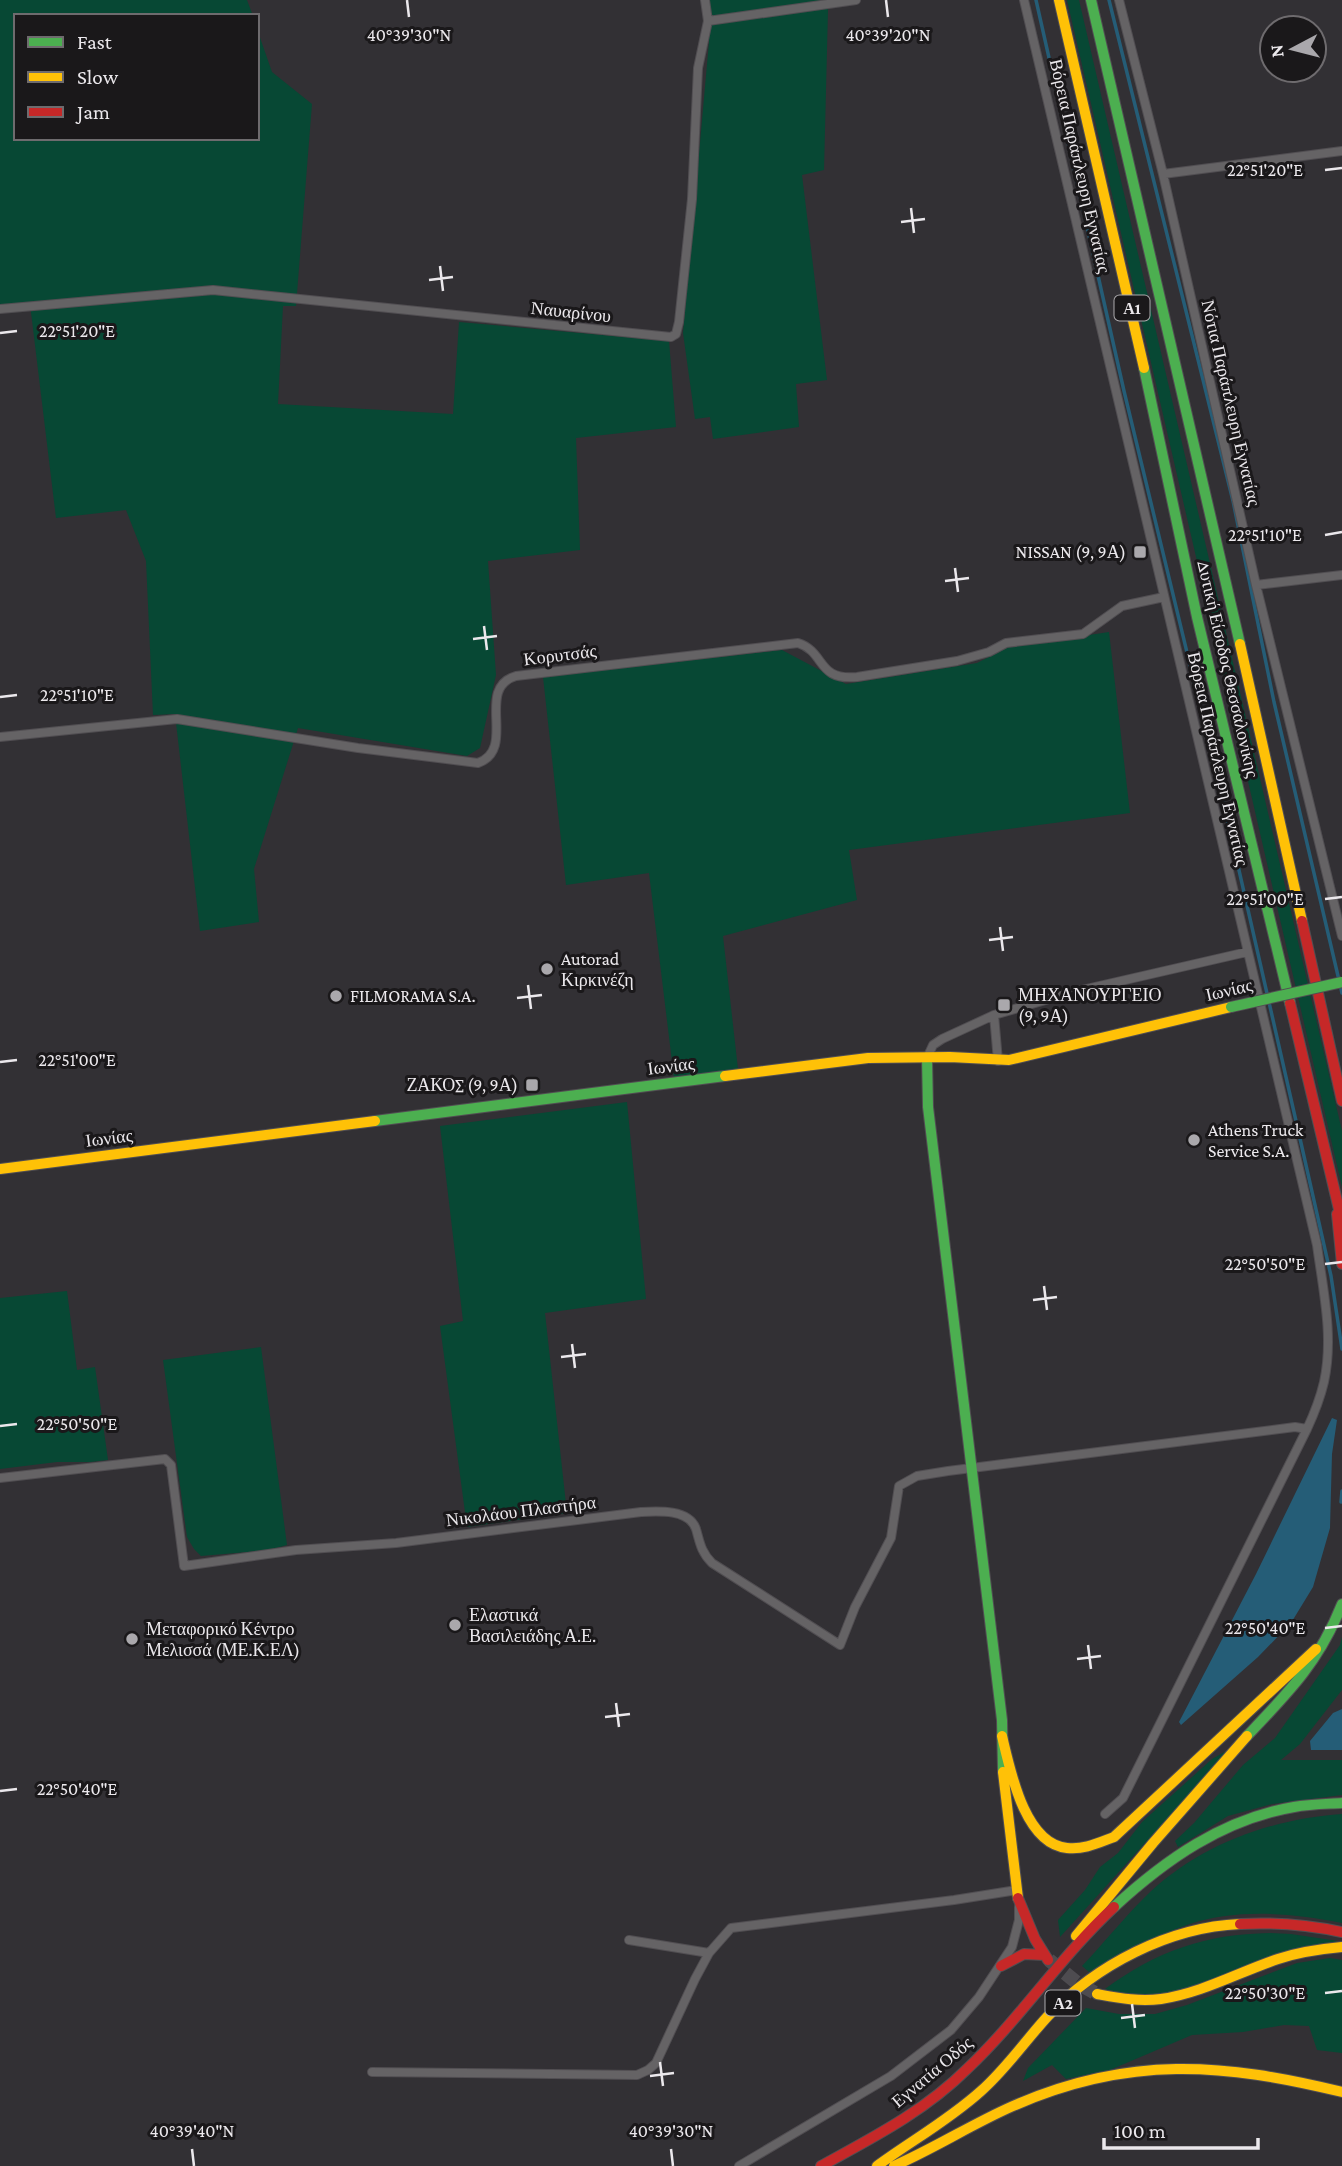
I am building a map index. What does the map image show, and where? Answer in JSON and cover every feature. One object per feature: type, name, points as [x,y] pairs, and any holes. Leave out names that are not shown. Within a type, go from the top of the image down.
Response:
[{"type":"main road","name":"Δυτική Είσοδος Θεσσαλονίκης","points":[[1059,0],[1135,324],[1197,617],[1342,1222]]},
{"type":"main road","name":"Δυτική Είσοδος Θεσσαλονίκης","points":[[1091,0],[1208,499],[1342,1101]]},
{"type":"main road","name":"Ιωνίας","points":[[0,1169],[868,1058],[998,1061],[1342,982]]},
{"type":"main road","points":[[927,1058],[928,1107],[972,1469],[1002,1737],[1003,1776],[1018,1894],[1030,1928],[1046,1957],[1024,1954],[1001,1966]]},
{"type":"main road","points":[[1335,1191],[1342,1264]]},
{"type":"main road","points":[[1045,1980],[1120,1881],[1312,1667],[1328,1639],[1342,1604]]},
{"type":"main road","points":[[1002,1737],[1021,1804],[1037,1831],[1054,1845],[1076,1849],[1090,1847],[1114,1837],[1328,1639]]},
{"type":"main road","name":"Α2","points":[[1045,1980],[1135,1888],[1161,1864],[1184,1848],[1225,1826],[1258,1815],[1303,1805],[1342,1803]]},
{"type":"main road","name":"Α2","points":[[877,2166],[981,2090],[1072,1994],[1100,1973],[1156,1942],[1199,1928],[1246,1923],[1290,1922],[1342,1932]]},
{"type":"main road","points":[[1097,1994],[1133,2002],[1175,1998],[1295,1952],[1342,1947]]},
{"type":"main road","name":"Εγνατία Οδός","points":[[821,2166],[890,2128],[944,2089],[988,2047],[1045,1980]]},
{"type":"main road","points":[[894,2166],[1016,2105],[1084,2082],[1120,2075],[1191,2069],[1231,2070],[1342,2092]]},
{"type":"street","points":[[705,0],[708,21],[856,0]]},
{"type":"street","name":"Βόρεια Παράπλευρη Εγνατίας","points":[[1024,0],[1317,1245],[1328,1333],[1325,1380],[1307,1429],[1123,1798],[1105,1814]]},
{"type":"street","name":"Νότια Παράπλευρη Εγνατίας","points":[[1119,0],[1163,174],[1256,585],[1342,936]]},
{"type":"street","name":"Ναυαρίνου","points":[[0,309],[213,290],[671,337],[676,334],[680,322],[692,199],[698,68],[708,21]]},
{"type":"street","points":[[1163,174],[1342,151]]},
{"type":"street","points":[[1256,585],[1342,575]]},
{"type":"street","name":"Κορυτσάς","points":[[0,737],[177,719],[358,748],[478,763],[491,754],[496,741],[496,698],[499,688],[506,680],[516,676],[798,643],[807,647],[830,674],[843,678],[857,677],[957,661],[989,652],[1006,643],[1083,634],[1122,606],[1164,597]]},
{"type":"street","points":[[927,1058],[933,1045],[942,1039],[995,1015],[1073,992],[1247,952]]},
{"type":"street","points":[[995,1015],[998,1061]]},
{"type":"street","points":[[972,1469],[1294,1427],[1307,1429]]},
{"type":"street","name":"Νικολάου Πλαστήρα","points":[[0,1478],[165,1459],[171,1465],[184,1566],[296,1550],[396,1543],[666,1511],[682,1516],[694,1525],[701,1549],[712,1563],[841,1645],[855,1607],[891,1538],[900,1486],[917,1476],[972,1469]]},
{"type":"street","points":[[372,2072],[609,2076],[642,2073],[656,2063],[709,1953],[731,1928],[1018,1894],[1016,1934],[1012,1947],[979,1997],[951,2030],[891,2076],[739,2166]]},
{"type":"street","points":[[629,1940],[709,1953]]},
{"type":"green space","points":[[0,0],[247,0],[252,14],[14,14],[14,140],[259,140],[259,35],[272,72],[312,104],[296,306],[283,306],[278,404],[453,414],[459,322],[669,341],[676,427],[576,438],[580,550],[488,561],[496,675],[480,748],[467,756],[298,728],[254,869],[259,922],[200,931],[175,714],[153,715],[146,561],[126,510],[56,518],[30,304],[0,306]]},
{"type":"green space","points":[[709,0],[827,0],[828,10],[824,170],[802,175],[827,380],[796,384],[799,427],[713,439],[710,417],[695,419],[683,333],[709,42]]},
{"type":"green space","points":[[1067,0],[1079,0],[1342,1131],[1342,1187]]},
{"type":"green space","points":[[1109,632],[1130,813],[849,850],[857,900],[723,936],[738,1069],[674,1078],[649,873],[566,885],[543,677],[782,650],[846,684],[977,663],[1009,647]]},
{"type":"green space","points":[[627,1102],[646,1299],[545,1313],[567,1513],[467,1527],[440,1326],[463,1321],[440,1126]]},
{"type":"green space","points":[[67,1291],[77,1370],[95,1367],[108,1460],[57,1462],[0,1469],[0,1298]]},
{"type":"green space","points":[[261,1347],[287,1545],[269,1550],[201,1556],[187,1537],[163,1360]]},
{"type":"green space","points":[[1342,1637],[1342,1690],[1300,1744],[1281,1760],[1342,1760],[1342,1795],[1272,1804],[1228,1816],[1178,1847],[1175,1841],[1194,1823],[1243,1765],[1275,1738],[1340,1645]]},
{"type":"green space","points":[[1230,1749],[1060,1937],[1058,1920],[1085,1890],[1100,1867],[1118,1853],[1142,1822],[1212,1759]]},
{"type":"green space","points":[[1342,1814],[1342,1923],[1284,1915],[1225,1916],[1174,1930],[1089,1972],[1082,1966],[1144,1898],[1164,1880],[1210,1850],[1261,1829]]},
{"type":"green space","points":[[1270,1933],[1338,1941],[1193,1989],[1137,1997],[1105,1989],[1144,1964],[1183,1947],[1224,1937]]},
{"type":"green space","points":[[1330,1958],[1342,1960],[1342,2053],[1317,2050],[1309,2026],[1284,2025],[1243,2032],[1192,2035],[1110,2070],[1066,2079],[1052,2065],[1023,2081],[1028,2068],[1086,2008],[1119,2014],[1155,2014],[1187,2005],[1297,1963]]},
{"type":"water","points":[[1332,1418],[1337,1420],[1332,1454],[1330,1528],[1313,1587],[1291,1623],[1258,1657],[1181,1725],[1179,1722],[1256,1574]]},
{"type":"water","points":[[1342,1709],[1342,1750],[1311,1750],[1310,1741],[1333,1713]]},
{"type":"waterway","points":[[1036,0],[1124,391],[1231,835],[1301,1143],[1331,1276],[1342,1349]]},
{"type":"waterway","points":[[1109,0],[1233,501],[1274,702],[1342,993]]},
{"type":"waterway","points":[[1341,1502],[1342,1491]]},
{"type":"tunnel","points":[[1049,1960],[1076,1982],[1097,1994]]},
{"type":"traffic: fast","points":[[1091,0],[1240,644]]},
{"type":"traffic: fast","points":[[1144,368],[1197,617],[1290,1003]]},
{"type":"traffic: fast","points":[[1231,1007],[1342,982]]},
{"type":"traffic: fast","points":[[927,1058],[928,1107],[1002,1720],[1003,1772]]},
{"type":"traffic: fast","points":[[375,1121],[725,1076]]},
{"type":"traffic: fast","points":[[1247,1736],[1313,1660],[1342,1604]]},
{"type":"traffic: fast","points":[[1114,1907],[1175,1858],[1196,1844],[1243,1821],[1300,1806],[1342,1803]]},
{"type":"traffic: slow","points":[[1059,0],[1144,368]]},
{"type":"traffic: slow","points":[[1240,644],[1302,921]]},
{"type":"traffic: slow","points":[[725,1076],[868,1058],[950,1057],[1009,1060],[1231,1007]]},
{"type":"traffic: slow","points":[[0,1169],[375,1121]]},
{"type":"traffic: slow","points":[[1002,1736],[1021,1803],[1040,1833],[1052,1843],[1067,1848],[1091,1846],[1114,1837],[1316,1649]]},
{"type":"traffic: slow","points":[[1076,1936],[1247,1736]]},
{"type":"traffic: slow","points":[[1003,1772],[1018,1898]]},
{"type":"traffic: slow","points":[[877,2166],[969,2102],[999,2074],[1048,2016],[1111,1965],[1135,1952],[1187,1932],[1240,1924]]},
{"type":"traffic: slow","points":[[1097,1994],[1145,2000],[1161,1999],[1206,1987],[1286,1957],[1342,1947]]},
{"type":"traffic: slow","points":[[894,2166],[1013,2106],[1097,2078],[1176,2069],[1216,2070],[1298,2082],[1342,2092]]},
{"type":"traffic: jam","points":[[1302,921],[1342,1101]]},
{"type":"traffic: jam","points":[[1290,1003],[1342,1222]]},
{"type":"traffic: jam","points":[[1337,1214],[1342,1264]]},
{"type":"traffic: jam","points":[[1018,1898],[1035,1939],[1048,1960]]},
{"type":"traffic: jam","points":[[821,2166],[897,2123],[951,2084],[1005,2030],[1076,1946],[1114,1907]]},
{"type":"traffic: jam","points":[[1240,1924],[1266,1923],[1342,1932]]},
{"type":"traffic: jam","points":[[1001,1966],[1024,1954],[1044,1955]]},
{"type":"place","name":"NISSAN (9, 9Α)","points":[[1140,552]]},
{"type":"place","name":"Autorad Κιρκινέζη","points":[[547,969]]},
{"type":"place","name":"FILMORAMA S.A.","points":[[336,996]]},
{"type":"place","name":"ΜΗΧΑΝΟΥΡΓΕΙΟ (9, 9Α)","points":[[1004,1005]]},
{"type":"place","name":"ΖΑΚΟΣ (9, 9Α)","points":[[532,1085]]},
{"type":"place","name":"Athens Truck Service S.A.","points":[[1194,1140]]},
{"type":"place","name":"Ελαστικά Βασιλειάδης Α.Ε.","points":[[455,1625]]},
{"type":"place","name":"Μεταφορικό Κέντρο Μελισσά (ΜΕ.Κ.ΕΛ)","points":[[132,1639]]}]
